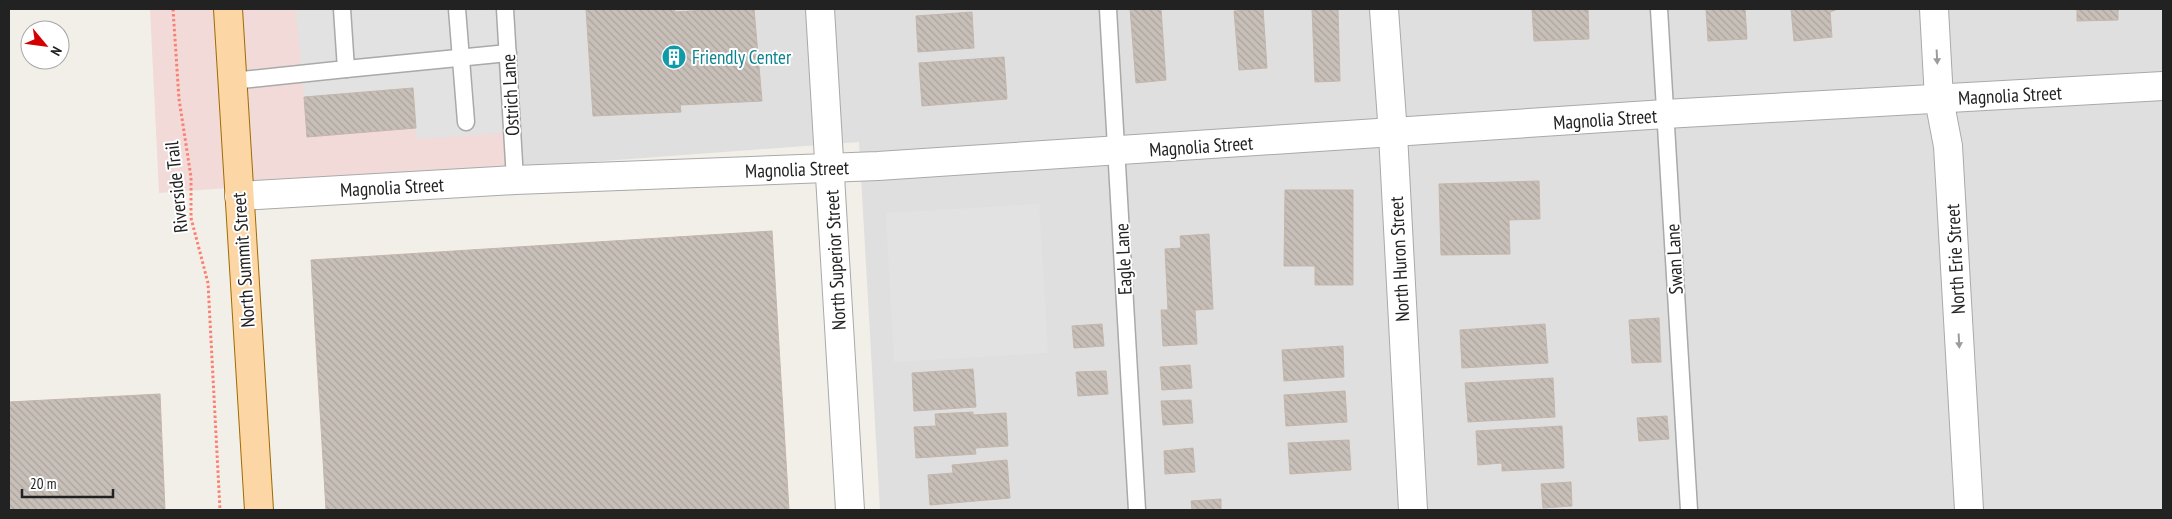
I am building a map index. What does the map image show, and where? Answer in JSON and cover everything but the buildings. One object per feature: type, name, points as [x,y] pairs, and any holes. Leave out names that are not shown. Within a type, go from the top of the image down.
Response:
[{"type":"main road","name":"North Summit Street","points":[[228,9],[259,510]]},
{"type":"street","name":"North Superior Street","points":[[820,9],[850,510]]},
{"type":"street","name":"North Huron Street","points":[[1384,9],[1393,134],[1413,510]]},
{"type":"street","name":"North Erie Street","points":[[1934,9],[1939,99],[1948,146],[1969,510]]},
{"type":"street","name":"Magnolia Street","points":[[239,196],[515,180],[829,168],[1117,152],[1665,114],[2163,86]]},
{"type":"lane","points":[[342,9],[346,69]]},
{"type":"lane","points":[[457,9],[466,122]]},
{"type":"lane","name":"Ostrich Lane","points":[[505,9],[515,180]]},
{"type":"lane","name":"Eagle Lane","points":[[1108,9],[1137,510]]},
{"type":"lane","name":"Swan Lane","points":[[1659,9],[1689,510]]},
{"type":"lane","points":[[232,81],[508,53]]},
{"type":"path","name":"Riverside Trail","points":[[173,9],[179,99],[191,177],[190,218],[208,283],[220,510]]},
{"type":"shaded area","points":[[150,9],[514,9],[523,167],[159,193]]},
{"type":"shaded area","points":[[296,9],[496,9],[504,133],[416,139],[412,88],[304,97]]},
{"type":"shaded area","points":[[514,9],[2163,9],[2163,510],[880,510],[859,142],[523,167]]},
{"type":"shaded area","points":[[1039,204],[1048,353],[894,362],[886,213]]},
{"type":"place","name":"Friendly Center","points":[[674,57]]}]
